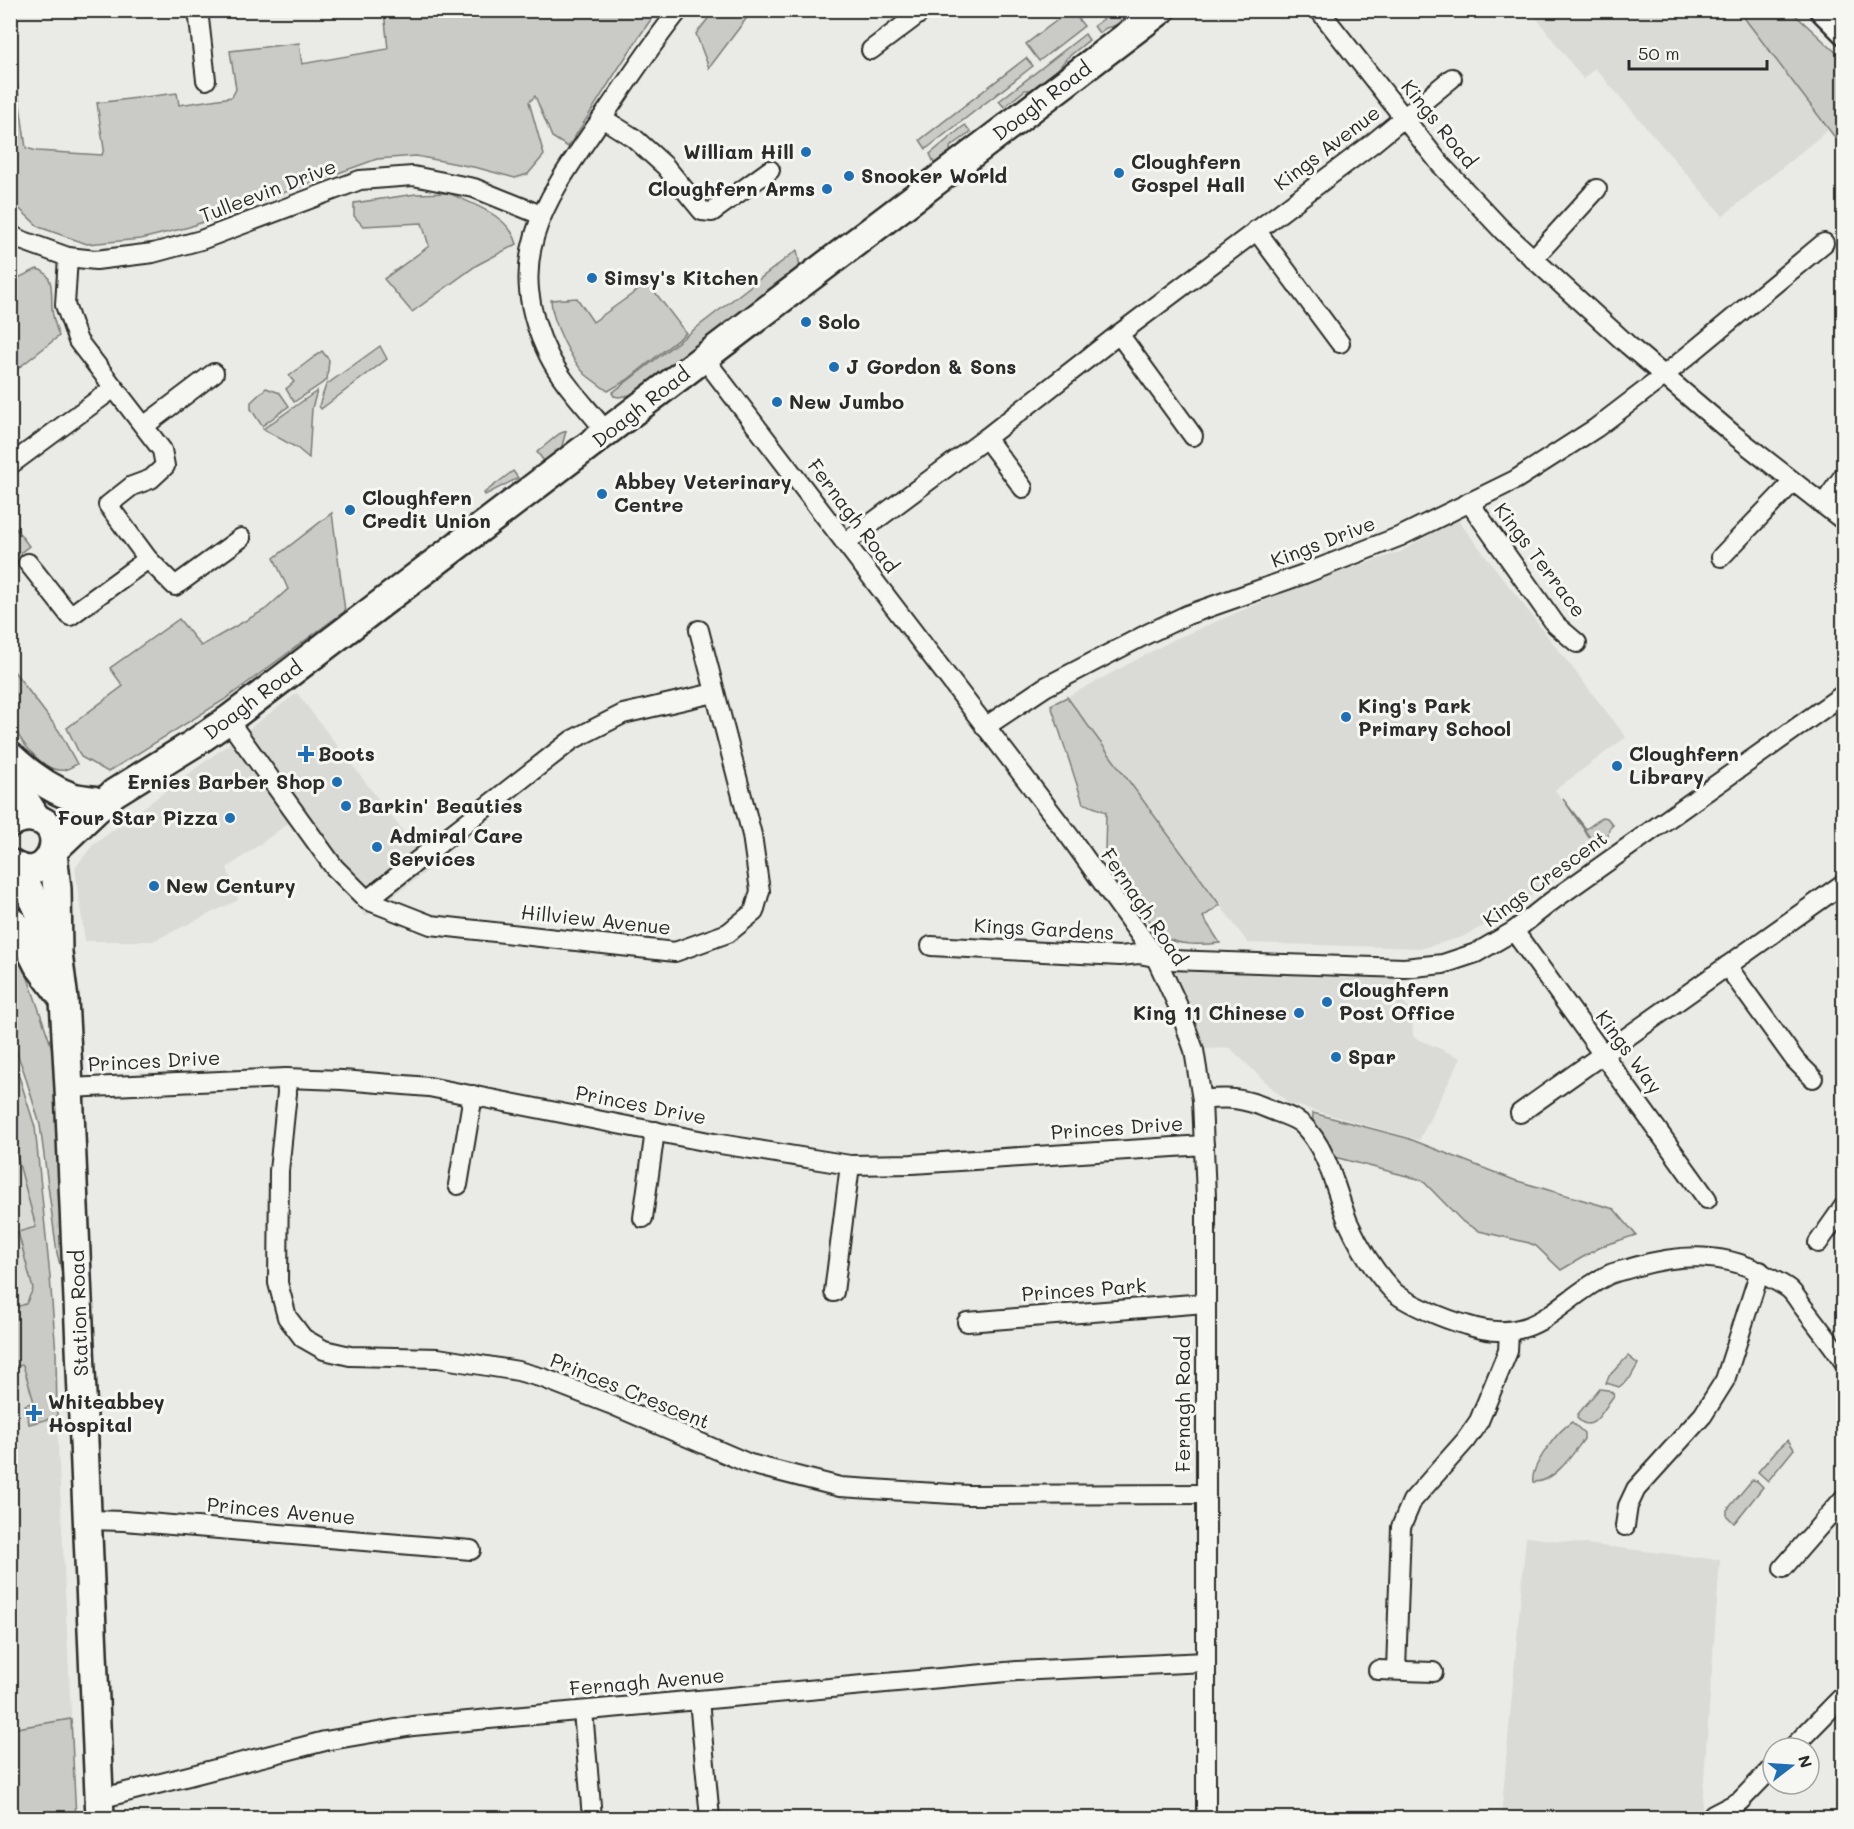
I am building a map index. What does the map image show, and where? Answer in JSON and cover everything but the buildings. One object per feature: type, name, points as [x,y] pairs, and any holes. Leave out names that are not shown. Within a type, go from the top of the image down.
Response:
[{"type":"main road","name":"Doagh Road","points":[[10,824],[21,818],[38,819],[104,797],[193,744],[228,720],[1161,10]]},
{"type":"main road","points":[[10,756],[21,766],[71,797],[104,797]]},
{"type":"main road","name":"Station Road","points":[[10,776],[38,819],[46,824],[54,836],[58,953],[64,1000],[69,1088],[99,1809]]},
{"type":"main road","name":"Doagh Road","points":[[14,867],[27,870],[43,866],[53,851],[104,797]]},
{"type":"main road","name":"Station Road","points":[[14,867],[58,953]]},
{"type":"main road","points":[[10,920],[20,929],[38,965],[64,1000]]},
{"type":"street","points":[[198,10],[206,80]]},
{"type":"street","points":[[607,433],[550,357],[536,322],[529,277],[534,234],[541,215],[563,174],[655,40],[679,10]]},
{"type":"street","points":[[871,50],[924,10]]},
{"type":"street","name":"Kings Road","points":[[1319,10],[1441,165],[1503,231],[1628,345],[1734,435],[1844,521]]},
{"type":"street","points":[[1821,10],[1844,33]]},
{"type":"street","name":"Kings Avenue","points":[[845,543],[1372,143],[1452,78]]},
{"type":"street","points":[[602,118],[634,138],[665,166],[702,211],[712,212],[770,170]]},
{"type":"street","name":"Tulleevin Drive","points":[[10,234],[68,257],[96,260],[153,253],[192,243],[360,180],[413,176],[474,188],[541,215]]},
{"type":"street","points":[[1533,259],[1597,189]]},
{"type":"street","points":[[1256,230],[1340,343]]},
{"type":"street","points":[[1665,375],[1824,243]]},
{"type":"street","points":[[68,257],[65,305],[78,341],[162,450],[165,466],[151,479],[132,486],[108,506],[148,559],[175,586],[241,538]]},
{"type":"street","points":[[1119,334],[1193,436]]},
{"type":"street","name":"Fernagh Road","points":[[704,358],[1070,837],[1155,956],[1179,1008],[1194,1050],[1202,1100],[1204,1145],[1206,1818]]},
{"type":"street","points":[[144,426],[214,373]]},
{"type":"street","name":"Kings Drive","points":[[985,727],[1045,687],[1187,615],[1304,574],[1401,536],[1515,480],[1596,428],[1665,375]]},
{"type":"street","points":[[10,465],[114,388]]},
{"type":"street","points":[[986,438],[1023,488]]},
{"type":"street","points":[[1823,505],[1844,476]]},
{"type":"street","points":[[1721,557],[1793,482]]},
{"type":"street","name":"Kings Terrace","points":[[1469,502],[1556,625],[1577,643]]},
{"type":"street","points":[[28,563],[70,616],[148,559]]},
{"type":"street","name":"Hillview Avenue","points":[[228,720],[334,867],[367,900],[431,925],[675,952],[728,933],[754,912],[760,891],[752,835],[699,630]]},
{"type":"street","points":[[367,900],[572,740],[623,714],[714,693]]},
{"type":"street","name":"Kings Crescent","points":[[1155,956],[1170,960],[1404,968],[1443,964],[1476,953],[1514,931],[1552,901],[1844,694]]},
{"type":"street","points":[[1520,1113],[1844,882]]},
{"type":"street","name":"Kings Way","points":[[1514,931],[1707,1199]]},
{"type":"street","name":"Kings Gardens","points":[[931,946],[1155,956]]},
{"type":"street","points":[[1727,966],[1796,1060],[1813,1078]]},
{"type":"street","name":"Princes Drive","points":[[69,1088],[286,1078],[429,1087],[655,1131],[850,1165],[912,1164],[1204,1145]]},
{"type":"street","name":"Princes Crescent","points":[[286,1078],[287,1094],[279,1171],[278,1283],[287,1317],[303,1338],[324,1350],[350,1356],[438,1358],[518,1371],[543,1378],[610,1404],[750,1464],[840,1487],[968,1495],[1206,1494]]},
{"type":"street","points":[[458,1185],[473,1095]]},
{"type":"street","points":[[1202,1100],[1221,1098],[1246,1100],[1301,1123],[1321,1150],[1349,1223],[1368,1259],[1394,1292],[1427,1310],[1482,1330],[1509,1331],[1531,1326],[1558,1311],[1576,1294],[1609,1274],[1657,1260],[1709,1257],[1736,1261],[1760,1271],[1789,1289],[1844,1362]]},
{"type":"street","points":[[643,1218],[655,1131]]},
{"type":"street","points":[[834,1292],[850,1165]]},
{"type":"street","points":[[1818,1243],[1844,1206]]},
{"type":"street","points":[[1625,1526],[1628,1506],[1636,1489],[1703,1415],[1725,1380],[1760,1271]]},
{"type":"street","name":"Princes Park","points":[[967,1322],[1205,1303]]},
{"type":"street","points":[[1432,1672],[1387,1670],[1401,1527],[1412,1501],[1465,1441],[1479,1421],[1508,1351],[1509,1331]]},
{"type":"street","points":[[1783,1568],[1844,1498]]},
{"type":"street","name":"Princes Avenue","points":[[88,1520],[124,1521],[471,1550]]},
{"type":"street","name":"Fernagh Avenue","points":[[99,1809],[325,1741],[413,1726],[1017,1671],[1206,1662]]},
{"type":"street","points":[[1804,1736],[1844,1695]]},
{"type":"street","points":[[699,1700],[710,1818]]},
{"type":"street","points":[[584,1711],[592,1818]]},
{"type":"street","points":[[1713,1815],[1740,1801],[1761,1779]]},
{"type":"shaded area","points":[[384,11],[657,11],[568,147],[552,137],[535,96],[529,102],[544,155],[528,174],[515,178],[416,156],[377,159],[189,227],[141,239],[87,244],[39,227],[11,201],[11,53],[26,148],[37,151],[102,155],[104,149],[97,103],[177,93],[179,105],[232,97],[236,89],[230,51],[299,43],[302,64],[388,49]]},
{"type":"shaded area","points":[[714,11],[752,11],[709,68],[696,34]]},
{"type":"shaded area","points":[[1072,11],[1084,26],[1039,61],[1026,44]]},
{"type":"shaded area","points":[[1114,11],[1142,11],[1128,22],[1106,28],[1099,33],[1094,26]]},
{"type":"shaded area","points":[[1531,11],[1745,11],[1828,130],[1723,216],[1595,68],[1583,79]]},
{"type":"shaded area","points":[[1739,11],[1791,11],[1843,59],[1843,148]]},
{"type":"shaded area","points":[[1085,34],[1089,40],[1067,58],[1048,82],[1038,90],[1025,90],[1004,107],[999,101]]},
{"type":"shaded area","points":[[1026,58],[1033,66],[926,149],[920,140]]},
{"type":"shaded area","points":[[965,125],[971,132],[950,147],[951,156],[936,167],[930,154]]},
{"type":"shaded area","points":[[449,193],[499,218],[507,225],[517,244],[477,265],[412,312],[384,279],[429,246],[422,223],[363,226],[354,216],[354,203],[416,194]]},
{"type":"shaded area","points":[[797,250],[800,267],[630,395],[614,396],[612,393]]},
{"type":"shaded area","points":[[37,269],[43,271],[49,279],[54,322],[59,336],[11,374],[11,276],[16,279]]},
{"type":"shaded area","points":[[648,283],[686,333],[627,380],[608,391],[585,374],[574,359],[558,329],[551,300],[577,298],[593,322]]},
{"type":"shaded area","points":[[380,346],[387,359],[321,409],[319,406],[326,385]]},
{"type":"shaded area","points":[[322,351],[329,360],[327,380],[294,402],[286,389],[294,382],[289,376]]},
{"type":"shaded area","points":[[266,388],[280,393],[289,406],[262,426],[251,409],[251,402]]},
{"type":"shaded area","points":[[317,391],[312,408],[309,458],[297,448],[263,429]]},
{"type":"shaded area","points":[[566,431],[561,450],[547,465],[537,452]]},
{"type":"shaded area","points":[[513,471],[518,478],[485,495],[484,493]]},
{"type":"shaded area","points":[[332,513],[345,611],[224,700],[108,772],[81,757],[67,728],[123,686],[110,668],[179,619],[201,646],[266,609],[288,589],[274,558]]},
{"type":"shaded area","name":"King's Park Primary School","points":[[1457,519],[1626,737],[1555,790],[1595,845],[1586,851],[1588,855],[1506,914],[1462,937],[1423,948],[1248,943],[1067,697],[1173,640],[1309,582],[1400,552]]},
{"type":"shaded area","points":[[11,522],[29,546],[11,560]]},
{"type":"shaded area","points":[[10,666],[59,731],[77,764],[64,770],[47,766],[23,743],[10,717]]},
{"type":"shaded area","points":[[297,693],[431,868],[366,916],[290,822],[227,868],[238,900],[153,941],[85,941],[75,868],[92,846]]},
{"type":"shaded area","points":[[1067,697],[1220,905],[1203,917],[1220,943],[1184,943],[1164,937],[1130,893],[1105,851],[1106,812],[1083,803],[1051,705]]},
{"type":"shaded area","points":[[1563,799],[1586,829],[1603,817],[1607,818],[1613,825],[1609,829],[1607,841],[1600,846],[1595,845]]},
{"type":"shaded area","points":[[10,931],[14,937],[54,1059],[63,1276],[57,1253],[40,1125],[11,1037]]},
{"type":"shaded area","points":[[1165,959],[1404,968],[1404,1002],[1412,1013],[1413,1037],[1461,1058],[1419,1140],[1288,1103],[1230,1048],[1203,1049],[1187,1004]]},
{"type":"shaded area","name":"Whiteabbey Hospital","points":[[10,1051],[35,1127],[49,1258],[76,1818],[11,1818]]},
{"type":"shaded area","points":[[11,1051],[35,1127],[56,1353],[57,1417],[29,1424],[25,1405],[34,1402],[23,1365],[11,1367],[10,1309],[26,1304],[33,1289],[18,1232],[36,1227],[11,1134]]},
{"type":"shaded area","points":[[1313,1113],[1407,1138],[1514,1180],[1614,1209],[1636,1235],[1602,1246],[1561,1270],[1536,1246],[1479,1231],[1463,1222],[1422,1180],[1327,1155],[1312,1133]]},
{"type":"shaded area","points":[[1628,1356],[1638,1364],[1630,1378],[1619,1387],[1606,1383],[1609,1376]]},
{"type":"shaded area","points":[[1599,1389],[1608,1390],[1614,1394],[1613,1397],[1597,1419],[1588,1424],[1583,1423],[1577,1418],[1578,1414]]},
{"type":"shaded area","points":[[1572,1422],[1584,1433],[1584,1439],[1555,1473],[1548,1478],[1533,1482],[1536,1467],[1546,1449]]},
{"type":"shaded area","points":[[1788,1440],[1794,1449],[1768,1481],[1758,1472]]},
{"type":"shaded area","points":[[1752,1480],[1757,1481],[1763,1487],[1734,1523],[1727,1516],[1727,1510]]},
{"type":"shaded area","points":[[1526,1537],[1720,1560],[1701,1818],[1501,1818]]},
{"type":"shaded area","points":[[71,1719],[76,1818],[11,1818],[11,1729]]},
{"type":"place","name":"William Hill","points":[[806,152]]},
{"type":"place","name":"Cloughfern Gospel Hall","points":[[1119,173]]},
{"type":"place","name":"Snooker World","points":[[849,176]]},
{"type":"place","name":"Cloughfern Arms","points":[[827,189]]},
{"type":"place","name":"Simsy's Kitchen","points":[[592,278]]},
{"type":"place","name":"Solo","points":[[806,322]]},
{"type":"place","name":"J Gordon & Sons","points":[[834,367]]},
{"type":"place","name":"New Jumbo","points":[[777,402]]},
{"type":"place","name":"Abbey Veterinary Centre","points":[[602,494]]},
{"type":"place","name":"Cloughfern Credit Union","points":[[350,510]]},
{"type":"place","name":"King's Park Primary School","points":[[1346,717]]},
{"type":"place","name":"Boots","points":[[306,754]]},
{"type":"place","name":"Cloughfern Library","points":[[1617,766]]},
{"type":"place","name":"Ernies Barber Shop","points":[[337,782]]},
{"type":"place","name":"Barkin' Beauties","points":[[346,806]]},
{"type":"place","name":"Four Star Pizza","points":[[230,818]]},
{"type":"place","name":"Admiral Care Services","points":[[377,847]]},
{"type":"place","name":"New Century","points":[[154,886]]},
{"type":"place","name":"Cloughfern Post Office","points":[[1327,1002]]},
{"type":"place","name":"King 11 Chinese","points":[[1299,1013]]},
{"type":"place","name":"Spar","points":[[1336,1057]]},
{"type":"place","name":"Whiteabbey Hospital","points":[[34,1413]]}]
